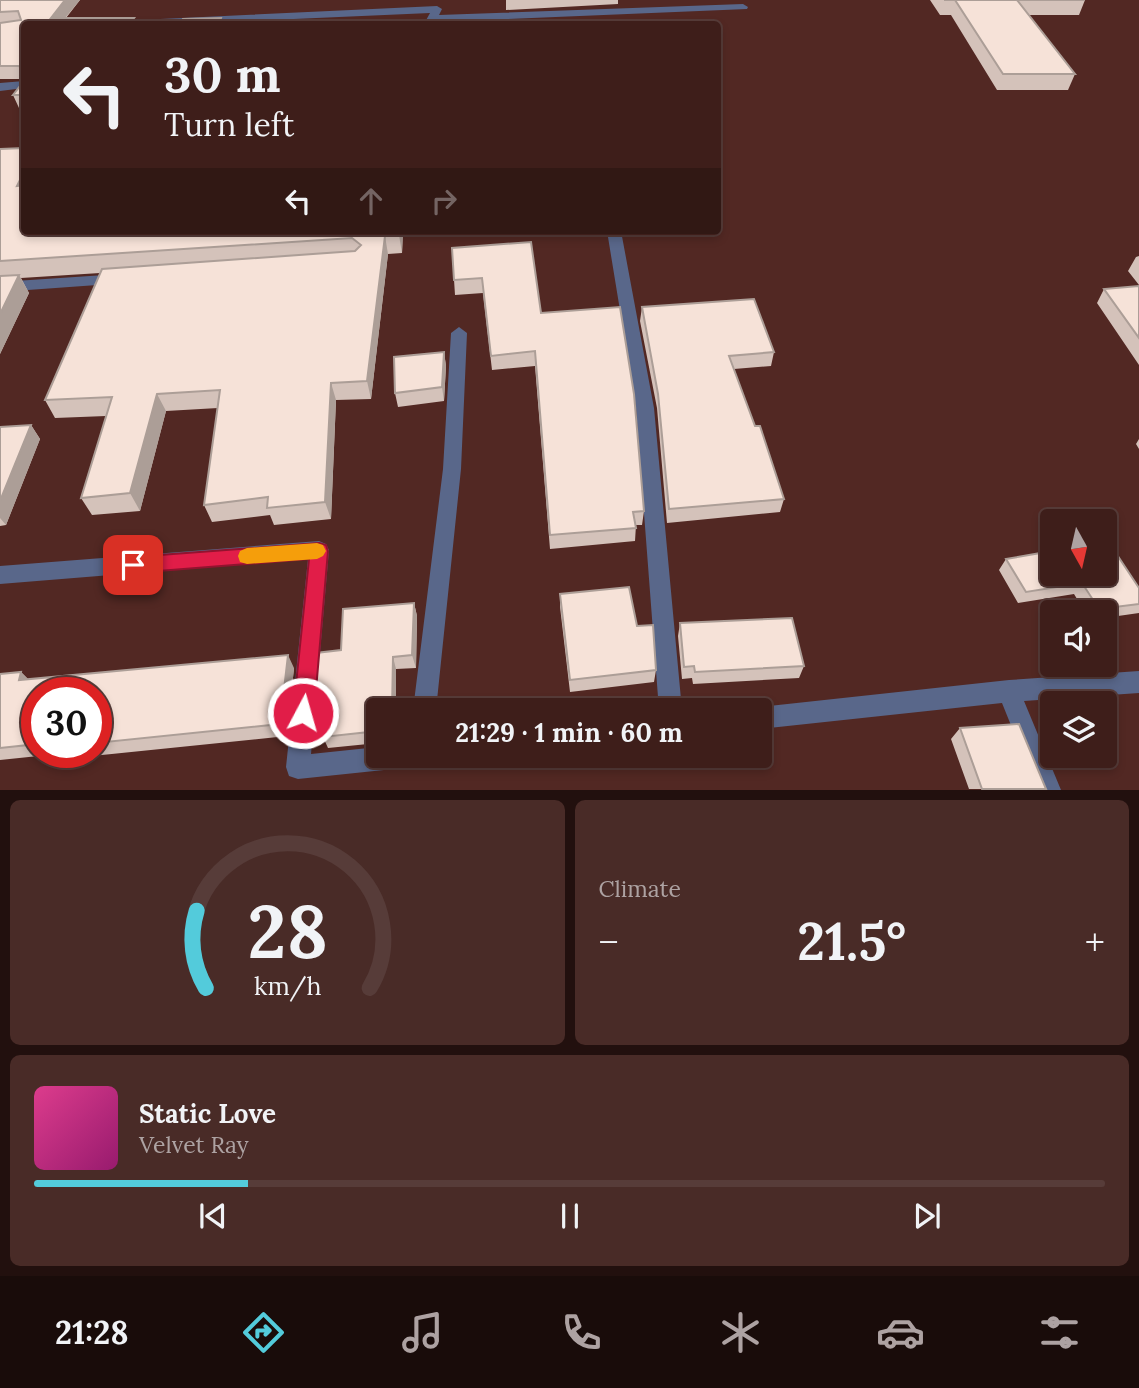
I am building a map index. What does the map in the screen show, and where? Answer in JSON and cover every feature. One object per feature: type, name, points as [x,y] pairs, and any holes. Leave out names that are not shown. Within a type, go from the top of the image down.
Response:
[{"type":"street","points":[[204,21],[743,7]]},
{"type":"street","points":[[0,87],[21,85]]},
{"type":"street","points":[[615,235],[645,408],[670,698]]},
{"type":"street","points":[[0,287],[136,278]]},
{"type":"street","points":[[425,698],[452,469],[459,333]]},
{"type":"street","points":[[0,575],[319,551],[298,767],[366,760]]},
{"type":"street","points":[[772,717],[1009,691],[1139,682]]},
{"type":"street","points":[[1009,691],[1049,789]]},
{"type":"building","points":[[0,0],[65,0],[51,18],[134,18],[132,21],[21,21],[21,66],[0,66],[0,23],[21,20],[18,11],[0,12]]},
{"type":"building","points":[[955,0],[1017,0],[1075,74],[1003,74]]},
{"type":"building","points":[[221,18],[220,21],[183,19]]},
{"type":"building","points":[[21,85],[21,95],[13,95]]},
{"type":"building","points":[[21,148],[21,178],[17,186],[21,185],[21,235],[399,235],[385,236],[367,381],[331,383],[325,502],[267,508],[268,497],[204,505],[220,390],[157,394],[130,493],[81,498],[112,397],[45,400],[102,269],[355,251],[361,245],[352,238],[0,261],[0,149]]},
{"type":"building","points":[[531,242],[541,313],[620,307],[634,394],[644,511],[633,512],[636,528],[550,535],[535,351],[491,356],[482,278],[454,280],[452,248]]},
{"type":"building","points":[[19,275],[0,314],[0,276]]},
{"type":"building","points":[[1139,286],[1139,338],[1104,289]]},
{"type":"building","points":[[754,299],[774,352],[729,356],[755,426],[760,426],[784,499],[669,509],[658,394],[642,307]]},
{"type":"building","points":[[444,352],[442,387],[395,393],[394,357]]},
{"type":"building","points":[[31,425],[0,501],[0,427]]},
{"type":"building","points":[[1040,553],[1040,586],[1063,586],[1026,592],[1006,559]]},
{"type":"building","points":[[1117,555],[1139,588],[1139,604],[1117,607],[1117,600],[1093,600],[1084,586],[1117,586]]},
{"type":"building","points":[[629,587],[637,626],[653,625],[656,670],[570,680],[560,594]]},
{"type":"building","points":[[414,603],[412,655],[393,657],[392,698],[366,698],[366,732],[323,737],[324,719],[310,721],[316,653],[341,650],[343,609]]},
{"type":"building","points":[[792,618],[804,666],[695,672],[694,666],[684,667],[680,623]]},
{"type":"building","points":[[288,655],[280,724],[112,741],[112,677],[51,677]]},
{"type":"building","points":[[21,672],[21,746],[0,748],[0,674]]},
{"type":"building","points":[[1019,724],[1046,789],[982,789],[960,728]]},
{"type":"slow traffic","points":[[247,556],[317,551]]},
{"type":"route","points":[[133,565],[319,551],[303,713]]}]
